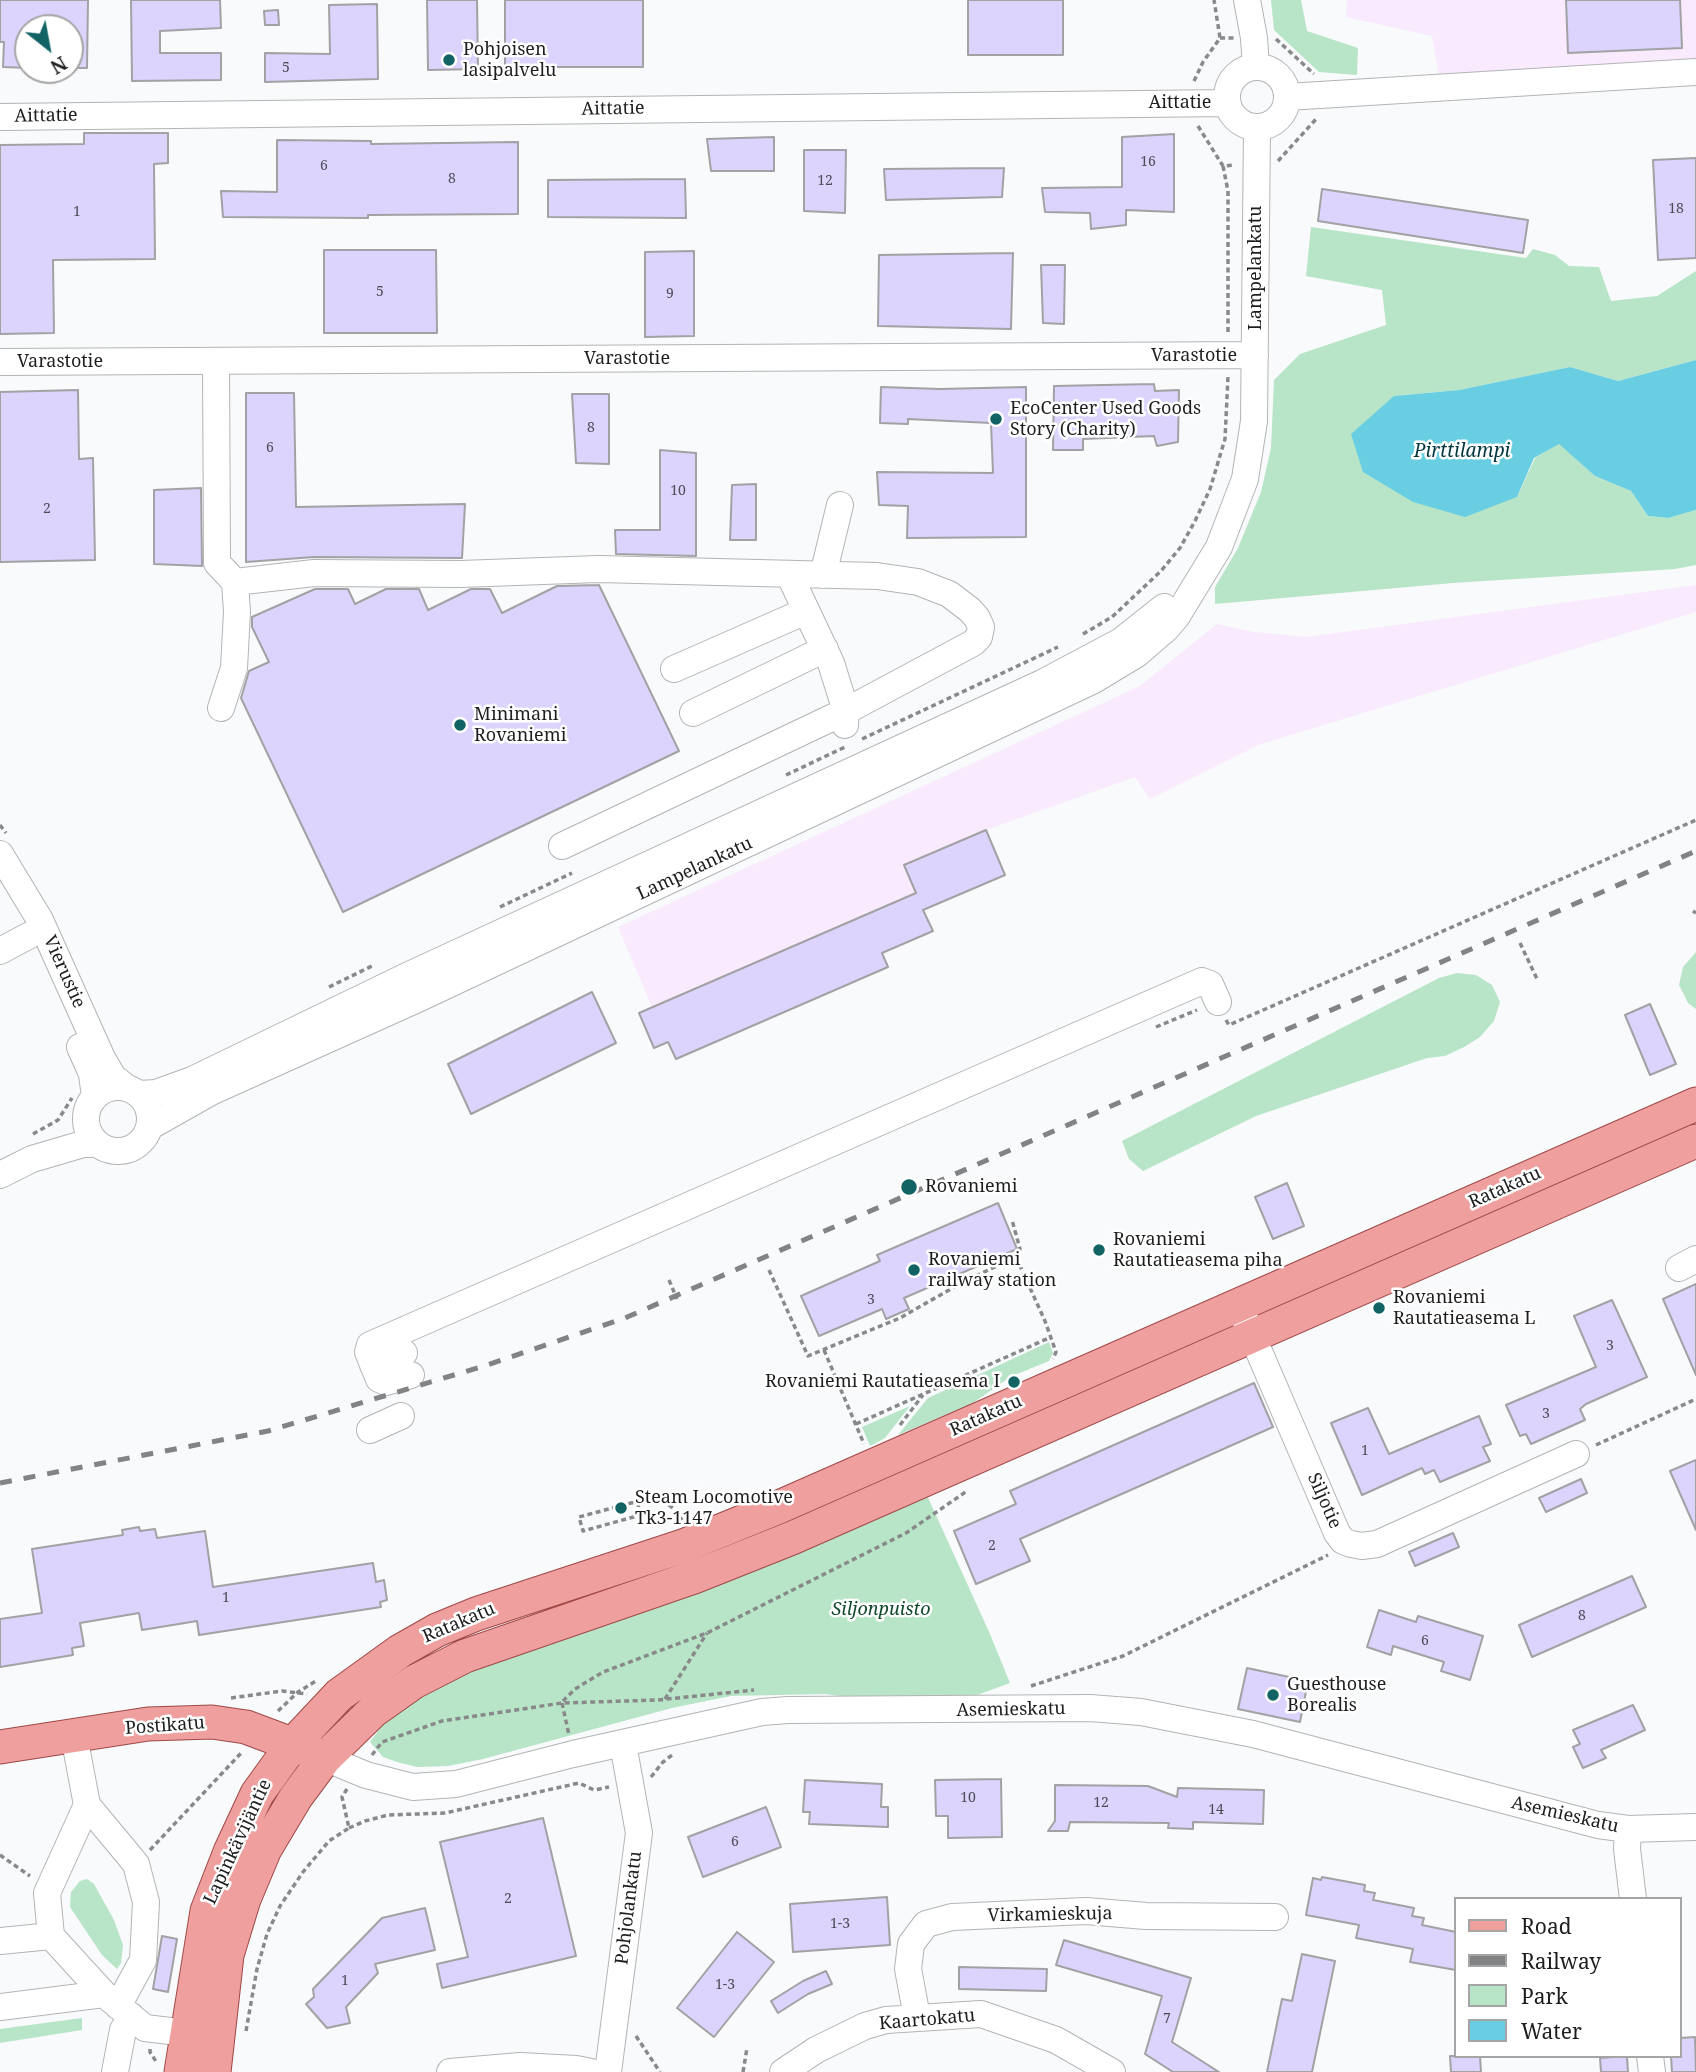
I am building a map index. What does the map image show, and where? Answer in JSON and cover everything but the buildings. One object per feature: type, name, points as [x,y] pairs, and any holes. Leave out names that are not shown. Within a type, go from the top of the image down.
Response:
[{"type":"main road","name":"Ratakatu","points":[[293,1744],[339,1695],[400,1651],[437,1630],[475,1614],[682,1546],[779,1507],[1696,1104]]},
{"type":"main road","name":"Ratakatu","points":[[326,1758],[373,1711],[439,1667],[694,1577],[792,1538],[1696,1141]]},
{"type":"main road","name":"Postikatu","points":[[0,1747],[148,1724],[212,1722],[259,1731],[326,1758]]},
{"type":"main road","name":"Lapinkävijäntie","points":[[181,2072],[202,1930],[213,1891],[257,1794],[293,1744]]},
{"type":"main road","name":"Lapinkävijäntie","points":[[214,2072],[227,1955],[244,1899],[278,1825],[326,1758]]},
{"type":"street","points":[[1247,0],[1256,67]]},
{"type":"street","points":[[1256,67],[1274,72],[1286,88],[1287,97],[1285,107],[1274,122],[1256,128],[1237,121],[1227,103],[1230,83],[1237,75],[1256,67]]},
{"type":"street","points":[[1287,97],[1696,72]]},
{"type":"street","name":"Aittatie","points":[[0,117],[1227,103]]},
{"type":"street","name":"Lampelankatu","points":[[149,1128],[211,1091],[420,998],[1094,680],[1137,654],[1166,629],[1219,547],[1245,479],[1254,421],[1256,128]]},
{"type":"street","name":"Varastotie","points":[[0,362],[1255,355]]},
{"type":"street","points":[[216,361],[217,563],[235,582],[237,612],[234,667],[221,708]]},
{"type":"street","points":[[823,575],[840,505]]},
{"type":"street","name":"Lampelankatu","points":[[133,1091],[156,1093],[192,1080],[409,975],[1053,678],[1112,647],[1141,627],[1206,567]]},
{"type":"street","points":[[235,582],[314,573],[598,569],[877,576],[918,582],[949,594],[970,610],[981,627],[979,636],[973,643],[846,721],[562,846]]},
{"type":"street","points":[[789,574],[831,663],[846,721]]},
{"type":"street","points":[[674,669],[807,611]]},
{"type":"street","points":[[693,713],[825,649]]},
{"type":"street","name":"Vierustie","points":[[0,854],[40,919],[102,1058],[113,1077],[133,1091]]},
{"type":"street","name":"Vierustie","points":[[0,882],[30,936],[88,1064],[94,1083],[91,1103]]},
{"type":"street","points":[[0,951],[30,936]]},
{"type":"street","points":[[408,1364],[386,1382],[379,1379],[368,1352],[370,1345],[1202,981],[1210,984],[1222,1010]]},
{"type":"street","points":[[0,1175],[27,1150],[72,1127],[91,1103],[113,1087],[133,1091],[149,1109],[149,1128],[138,1144],[126,1151],[112,1151],[97,1143],[88,1131],[91,1103]]},
{"type":"street","points":[[27,1150],[97,1143]]},
{"type":"street","name":"Siljotie","points":[[1239,1305],[1337,1534],[1343,1541],[1362,1546],[1377,1544],[1577,1454]]},
{"type":"street","points":[[1097,1367],[1111,1398]]},
{"type":"street","points":[[370,1430],[401,1416]]},
{"type":"street","name":"Asemieskatu","points":[[326,1758],[366,1775],[414,1787],[456,1784],[762,1713],[788,1710],[1090,1708],[1141,1712],[1253,1734],[1585,1822],[1628,1829],[1696,1827]]},
{"type":"street","points":[[74,1736],[87,1805],[136,1864],[146,1902],[143,1960],[119,2011],[115,2072]]},
{"type":"street","name":"Pohjolankatu","points":[[608,2072],[639,1833],[623,1744]]},
{"type":"street","points":[[87,1805],[47,1893],[51,1937],[119,2011],[145,2028],[187,2033]]},
{"type":"street","points":[[1628,1829],[1627,1849],[1633,1897]]},
{"type":"street","name":"Virkamieskuja","points":[[917,2017],[908,1969],[911,1944],[926,1924],[952,1917],[1086,1911],[1146,1916],[1275,1917]]},
{"type":"street","points":[[0,1941],[51,1937]]},
{"type":"street","points":[[0,2007],[119,2011]]},
{"type":"street","name":"Kaartokatu","points":[[783,2072],[816,2050],[865,2026],[886,2020],[981,2014],[1056,2040],[1112,2072]]},
{"type":"street","points":[[450,2072],[520,2066],[592,2072]]},
{"type":"path","points":[[1214,0],[1220,38],[1203,62],[1193,83],[1197,124],[1223,166],[1279,161],[1316,119],[1320,110],[1318,77],[1274,37],[1220,38]]},
{"type":"path","points":[[1222,1010],[1229,1025],[1696,820]]},
{"type":"path","points":[[1520,943],[1538,981]]},
{"type":"path","points":[[27,1150],[58,1120],[72,1101],[78,1069],[88,1064]]},
{"type":"path","points":[[769,1270],[808,1356],[899,1316],[1016,1257],[1020,1249],[1012,1220]]},
{"type":"path","points":[[1016,1257],[1056,1352],[1051,1364]]},
{"type":"path","points":[[958,1274],[963,1282]]},
{"type":"path","points":[[669,1280],[677,1299]]},
{"type":"path","points":[[856,1424],[1049,1338]]},
{"type":"path","points":[[824,1350],[868,1452]]},
{"type":"path","points":[[893,1433],[924,1394]]},
{"type":"path","points":[[1577,1454],[1696,1399]]},
{"type":"path","points":[[382,1742],[442,1721],[562,1703],[575,1689],[603,1672],[707,1633],[906,1533],[969,1490]]},
{"type":"path","points":[[639,1502],[637,1516],[583,1531],[579,1517],[639,1502],[660,1499],[673,1508],[683,1522]]},
{"type":"path","points":[[1029,1686],[1123,1656],[1351,1544]]},
{"type":"path","points":[[665,1699],[707,1633]]},
{"type":"path","points":[[136,1864],[298,1692]]},
{"type":"path","points":[[653,1777],[663,1762],[672,1755]]},
{"type":"path","points":[[246,2033],[257,1969],[267,1934],[280,1906],[303,1872],[330,1841],[349,1828],[342,1797]]},
{"type":"path","points":[[119,2011],[143,2050],[150,2052]]},
{"type":"path","points":[[634,2033],[660,2072]]},
{"type":"path","points":[[743,2072],[747,2048]]},
{"type":"shaded area","points":[[1347,0],[1696,0],[1696,61],[1439,76],[1432,36],[1346,17]]},
{"type":"shaded area","points":[[1696,585],[1696,612],[1261,744],[1150,799],[1135,777],[986,830],[904,865],[916,893],[652,1007],[618,927],[1140,686],[1217,624],[1254,632],[1306,637]]},
{"type":"green space","points":[[1271,0],[1301,0],[1307,31],[1358,48],[1357,75],[1319,72],[1274,30]]},
{"type":"green space","points":[[1311,227],[1526,258],[1533,249],[1555,255],[1569,266],[1599,267],[1611,301],[1657,296],[1696,271],[1696,360],[1618,381],[1570,367],[1459,390],[1394,396],[1517,497],[1535,458],[1559,443],[1595,476],[1631,491],[1648,516],[1668,518],[1696,510],[1696,565],[1675,569],[1453,583],[1215,604],[1215,587],[1238,548],[1261,492],[1271,448],[1274,380],[1300,354],[1386,325],[1382,290],[1306,276]]},
{"type":"green space","points":[[1696,952],[1696,1009],[1688,1003],[1679,985],[1683,967]]},
{"type":"green space","points":[[1457,973],[1476,975],[1492,985],[1500,1002],[1494,1021],[1480,1037],[1464,1047],[1445,1056],[1427,1058],[1256,1116],[1143,1171],[1129,1159],[1122,1141],[1439,978]]},
{"type":"green space","points":[[1049,1342],[1053,1353],[1049,1361],[1010,1377],[973,1403],[898,1435],[928,1398]]},
{"type":"green space","points":[[910,1406],[885,1438],[870,1446],[862,1427]]},
{"type":"green space","name":"Siljonpuisto","points":[[925,1491],[1010,1683],[969,1698],[872,1700],[825,1694],[731,1696],[672,1708],[448,1766],[417,1767],[397,1762],[383,1757],[370,1742],[388,1717],[434,1685]]},
{"type":"green space","points":[[87,1879],[94,1884],[114,1920],[123,1945],[121,1963],[117,1969],[102,1955],[70,1907],[71,1892],[80,1881]]},
{"type":"green space","points":[[82,2018],[82,2030],[0,2043],[0,2029]]},
{"type":"water","name":"Pirttilampi","points":[[1696,360],[1696,510],[1668,518],[1648,516],[1631,491],[1595,476],[1559,444],[1534,458],[1517,497],[1465,517],[1413,502],[1363,472],[1351,434],[1394,396],[1459,390],[1570,367],[1618,381]]},
{"type":"railway","points":[[0,1483],[268,1431],[487,1365],[625,1318],[1696,851]]},
{"type":"place","name":"Pohjoisen lasipalvelu","points":[[449,60]]},
{"type":"place","name":"EcoCenter Used Goods Story (Charity)","points":[[996,419]]},
{"type":"place","name":"Minimani Rovaniemi","points":[[460,725]]},
{"type":"place","name":"Rovaniemi","points":[[909,1187]]},
{"type":"place","name":"Rovaniemi Rautatieasema piha","points":[[1099,1250]]},
{"type":"place","name":"Rovaniemi railway station","points":[[914,1270]]},
{"type":"place","name":"Rovaniemi Rautatieasema L","points":[[1379,1308]]},
{"type":"place","name":"Rovaniemi Rautatieasema I","points":[[1014,1382]]},
{"type":"place","name":"Steam Locomotive Tk3-1147","points":[[621,1508]]},
{"type":"place","name":"Guesthouse Borealis","points":[[1273,1695]]}]
